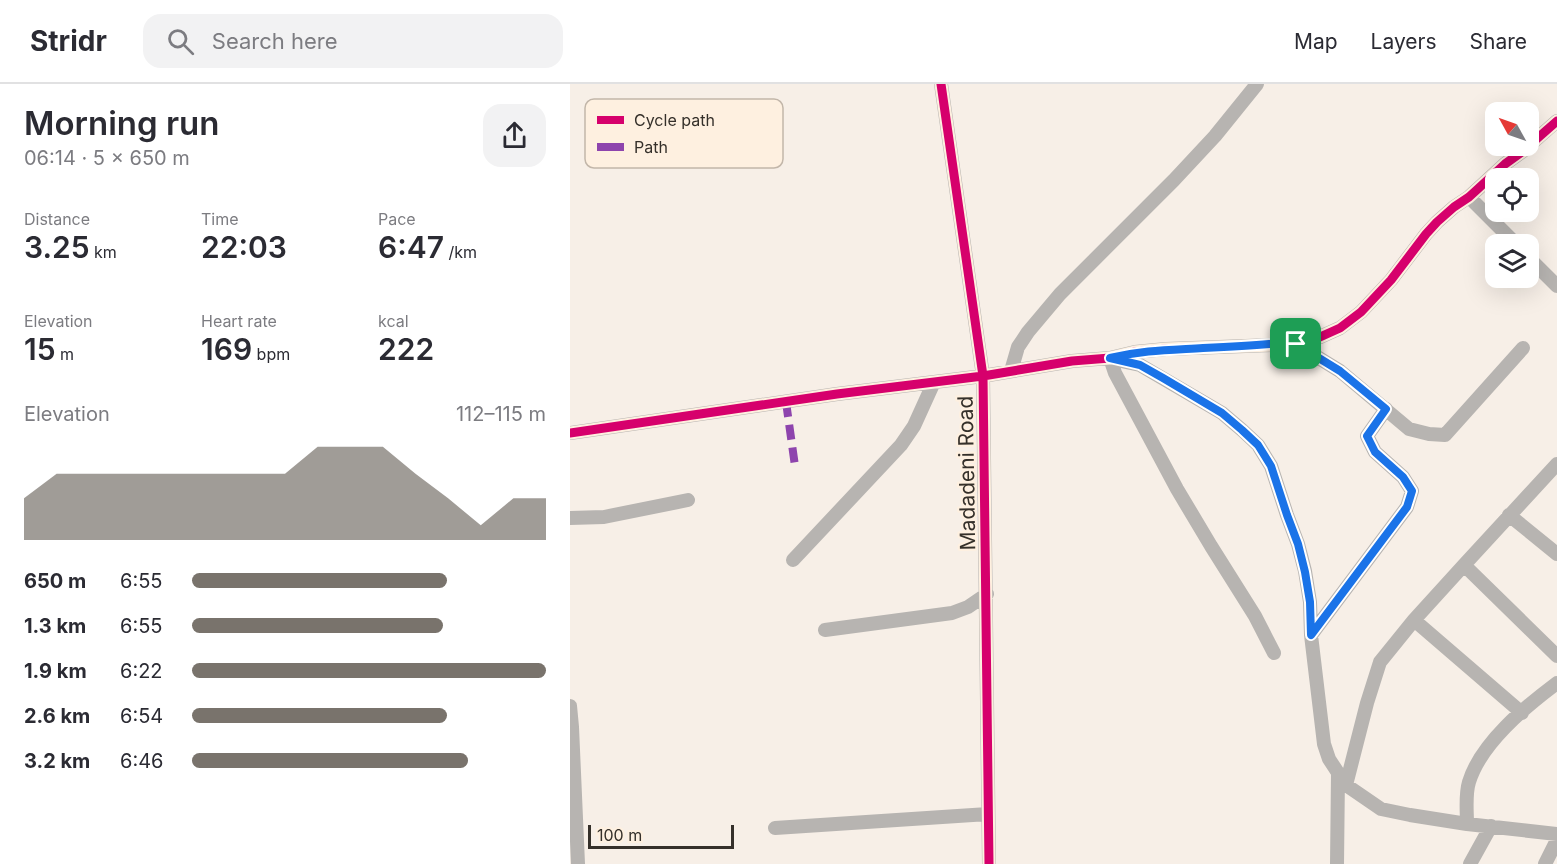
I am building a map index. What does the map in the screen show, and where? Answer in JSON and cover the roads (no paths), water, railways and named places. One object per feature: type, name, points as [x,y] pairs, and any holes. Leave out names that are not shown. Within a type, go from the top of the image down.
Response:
[{"type":"street","name":"Madadeni Road","points":[[941,84],[983,376],[989,864]]},
{"type":"street","points":[[1011,371],[1018,347],[1060,294],[1174,180],[1215,136],[1257,84]]},
{"type":"street","points":[[570,433],[837,394],[983,376],[1072,361],[1110,358],[1135,352],[1296,344],[1320,337],[1340,328],[1361,312],[1391,280],[1426,234],[1454,207],[1469,197],[1504,164],[1523,151],[1557,121]]},
{"type":"street","points":[[1469,197],[1506,234]]},
{"type":"street","points":[[1539,268],[1557,286]]},
{"type":"street","points":[[1296,344],[1340,371],[1409,429],[1445,435],[1523,348]]},
{"type":"street","points":[[1110,358],[1140,365],[1222,413],[1258,445],[1271,466],[1298,544],[1305,572],[1324,744],[1329,759],[1342,780],[1381,809],[1467,824],[1557,834]]},
{"type":"street","points":[[1110,358],[1115,373],[1177,489],[1255,616],[1274,653]]},
{"type":"street","points":[[793,560],[901,445],[914,426],[934,382]]},
{"type":"street","points":[[1311,635],[1407,507],[1412,491],[1403,477],[1375,452],[1367,436],[1386,409]]},
{"type":"street","points":[[1337,864],[1342,780],[1380,662],[1414,620],[1557,464]]},
{"type":"street","points":[[570,518],[604,517],[688,500]]},
{"type":"street","points":[[1509,515],[1557,554]]},
{"type":"street","points":[[1464,565],[1557,656]]},
{"type":"street","points":[[825,630],[952,613],[968,608],[987,594]]},
{"type":"street","points":[[1414,620],[1522,713]]},
{"type":"street","points":[[1467,824],[1468,784],[1482,755],[1504,729],[1557,683]]},
{"type":"street","points":[[570,706],[575,859]]},
{"type":"street","points":[[775,828],[988,814]]},
{"type":"street","points":[[1470,864],[1491,826]]},
{"type":"street","points":[[1545,864],[1557,840]]}]
